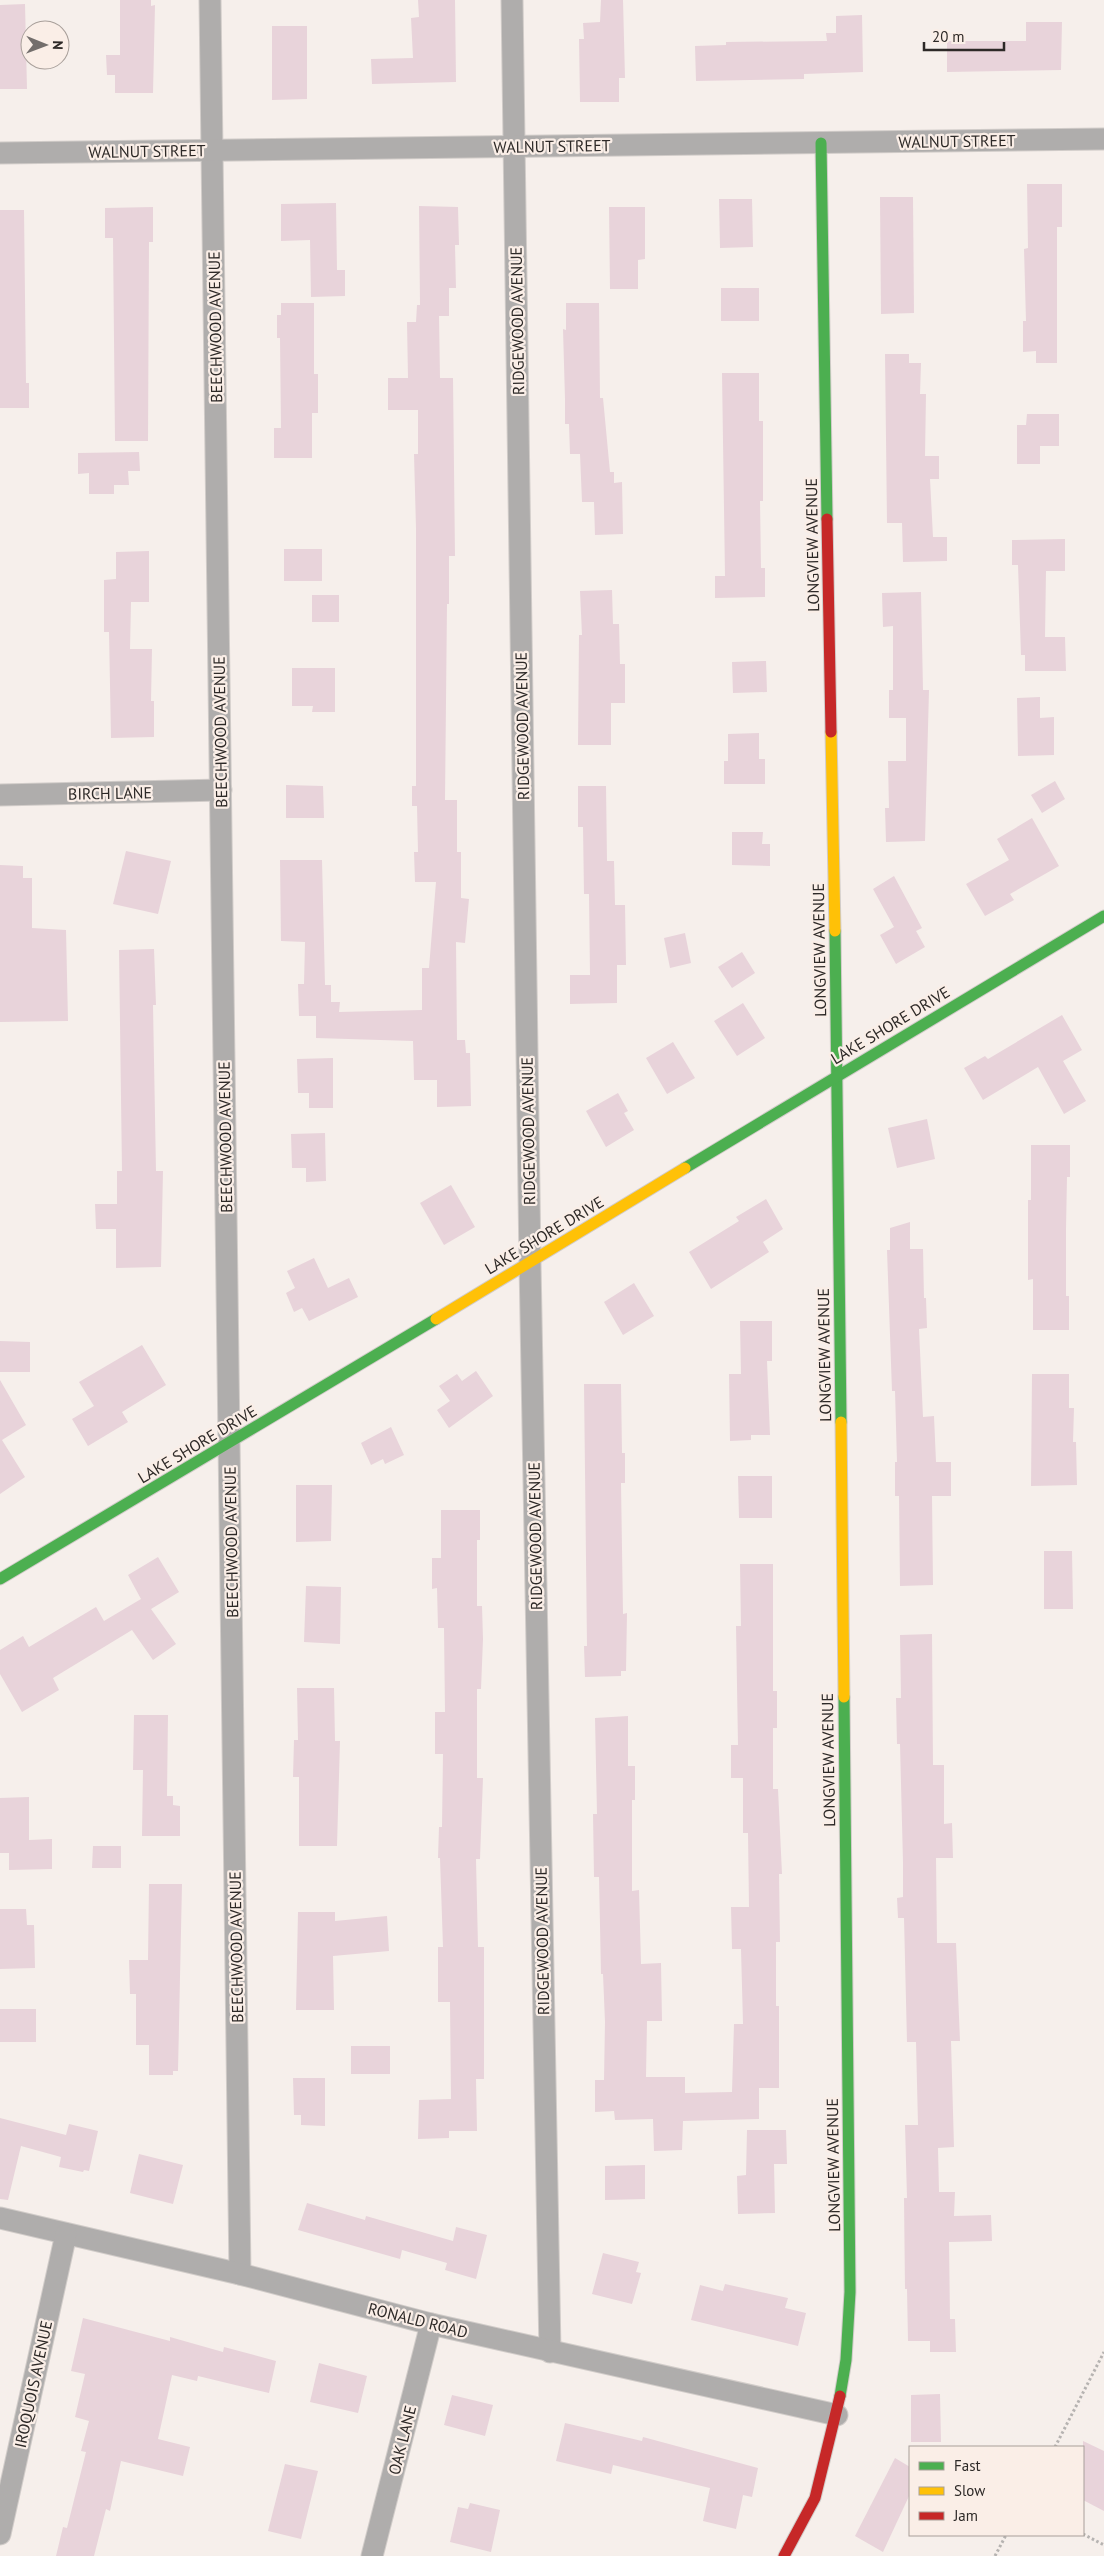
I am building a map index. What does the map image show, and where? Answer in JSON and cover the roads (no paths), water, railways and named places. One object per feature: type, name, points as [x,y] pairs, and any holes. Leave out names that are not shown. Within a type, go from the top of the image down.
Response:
[{"type":"street","name":"BEECHWOOD AVENUE","points":[[210,0],[240,2274]]},
{"type":"street","name":"RIDGEWOOD AVENUE","points":[[512,0],[530,1263],[550,2352]]},
{"type":"street","name":"WALNUT STREET","points":[[0,153],[1104,139]]},
{"type":"street","name":"LONGVIEW AVENUE","points":[[784,2556],[815,2498],[838,2415],[846,2360],[850,2292],[837,1075],[821,143]]},
{"type":"street","name":"BIRCH LANE","points":[[0,795],[221,790]]},
{"type":"street","name":"LAKE SHORE DRIVE","points":[[0,1579],[229,1444],[837,1075],[1104,916]]},
{"type":"street","name":"RONALD ROAD","points":[[0,2218],[240,2274],[431,2324],[550,2352],[838,2415]]},
{"type":"street","name":"IROQUOIS AVENUE","points":[[0,2534],[66,2234]]},
{"type":"street","name":"OAK LANE","points":[[372,2556],[431,2324]]}]
